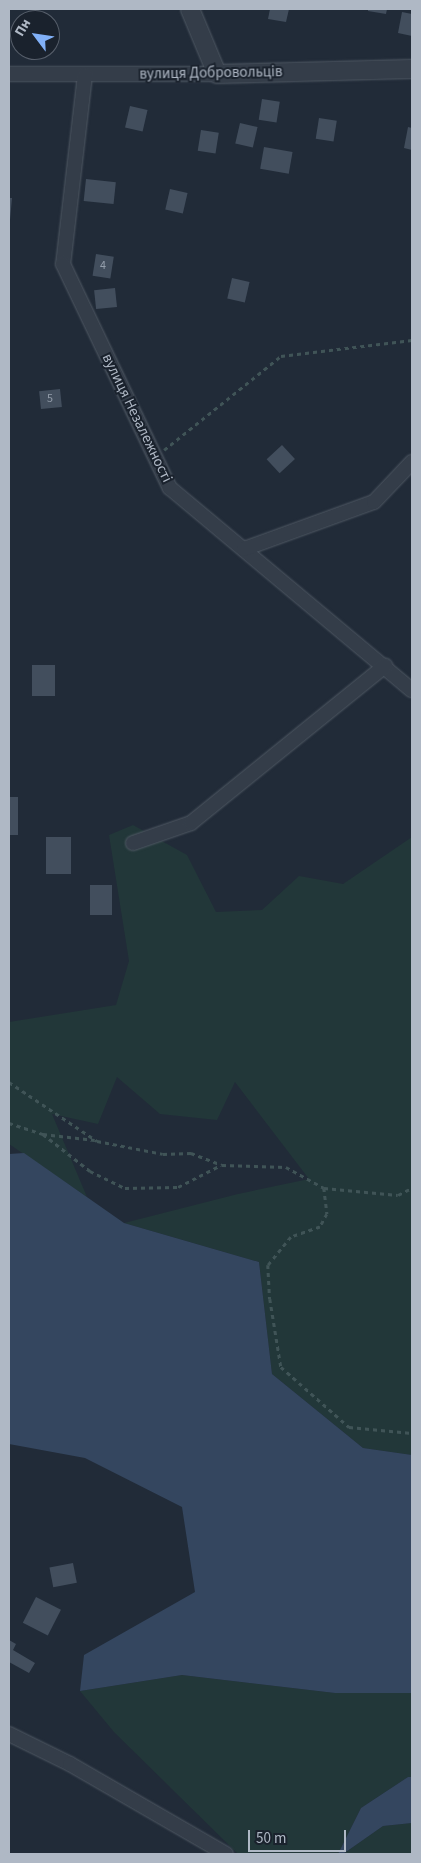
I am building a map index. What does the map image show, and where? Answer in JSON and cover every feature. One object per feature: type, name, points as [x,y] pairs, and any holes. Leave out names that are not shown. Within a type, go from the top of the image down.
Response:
[{"type":"street","points":[[190,9],[217,74]]},
{"type":"street","name":"вулиця Добровольців","points":[[9,74],[217,74],[412,69]]},
{"type":"street","name":"вулиця Незалежності","points":[[86,75],[63,264],[170,488],[412,690]]},
{"type":"street","points":[[244,549],[374,502],[412,462]]},
{"type":"street","points":[[133,844],[191,823],[385,666]]},
{"type":"street","points":[[9,1734],[70,1764],[226,1854]]},
{"type":"path","points":[[155,457],[281,356],[412,340]]},
{"type":"path","points":[[9,1082],[97,1141]]},
{"type":"path","points":[[9,1123],[42,1134],[97,1141],[163,1154],[191,1153],[222,1165],[286,1167],[324,1188],[398,1195],[412,1188]]},
{"type":"path","points":[[42,1134],[90,1171],[125,1188],[178,1187],[222,1165]]},
{"type":"path","points":[[324,1188],[327,1214],[320,1227],[291,1238],[268,1265],[270,1299],[281,1368],[348,1426],[412,1432]]},
{"type":"green space","points":[[133,825],[187,855],[216,912],[262,910],[299,876],[343,884],[412,837],[412,1455],[363,1448],[272,1374],[259,1262],[124,1223],[238,1194],[309,1179],[235,1082],[217,1120],[160,1114],[117,1077],[98,1124],[52,1114],[87,1197],[9,1144],[9,1022],[116,1005],[129,961],[109,835]]},
{"type":"green space","points":[[182,1675],[335,1693],[412,1693],[412,1777],[408,1777],[361,1808],[338,1854],[238,1854],[114,1732],[80,1691]]},
{"type":"green space","points":[[412,1823],[412,1854],[343,1854],[383,1826]]},
{"type":"water","points":[[24,1153],[124,1223],[259,1262],[272,1374],[363,1448],[412,1455],[412,1693],[335,1693],[182,1675],[80,1691],[84,1655],[195,1592],[182,1507],[85,1458],[9,1444],[9,1154]]},
{"type":"water","points":[[408,1777],[412,1777],[412,1823],[383,1826],[343,1854],[338,1854],[361,1808]]},
{"type":"building","points":[[270,9],[289,9],[286,22],[268,19]]},
{"type":"building","points":[[368,9],[387,9],[386,14],[368,11]]},
{"type":"building","points":[[402,12],[412,14],[412,36],[398,33]]},
{"type":"building","points":[[262,99],[280,102],[276,123],[259,120]]},
{"type":"building","points":[[130,106],[148,110],[143,131],[125,127]]},
{"type":"building","points":[[319,118],[337,121],[333,142],[316,139]]},
{"type":"building","points":[[240,123],[258,127],[253,148],[235,143]]},
{"type":"building","points":[[408,127],[412,128],[412,150],[404,148]]},
{"type":"building","points":[[201,130],[219,133],[215,154],[198,151]]},
{"type":"building","points":[[264,147],[293,152],[289,174],[260,169]]},
{"type":"building","points":[[86,179],[116,182],[114,204],[84,201]]},
{"type":"building","points":[[170,189],[188,193],[183,214],[165,209]]},
{"type":"building","points":[[9,198],[12,198],[10,220],[9,220]]},
{"type":"building","points":[[96,254],[114,257],[110,279],[93,276]]},
{"type":"building","points":[[232,278],[250,282],[245,303],[227,298]]},
{"type":"building","points":[[115,288],[117,307],[96,309],[94,290]]},
{"type":"building","points":[[60,389],[62,407],[41,409],[39,391]]},
{"type":"building","points":[[282,445],[295,459],[280,473],[267,459]]},
{"type":"building","points":[[32,665],[55,665],[55,696],[32,696]]},
{"type":"building","points":[[9,797],[18,797],[18,835],[9,835]]},
{"type":"building","points":[[46,837],[71,837],[71,874],[46,874]]},
{"type":"building","points":[[90,885],[112,885],[112,915],[90,915]]},
{"type":"building","points":[[73,1563],[77,1583],[53,1587],[49,1568]]},
{"type":"building","points":[[36,1597],[61,1610],[48,1636],[23,1623]]},
{"type":"building","points":[[9,1640],[16,1644],[13,1650],[35,1663],[29,1673],[9,1662]]}]
